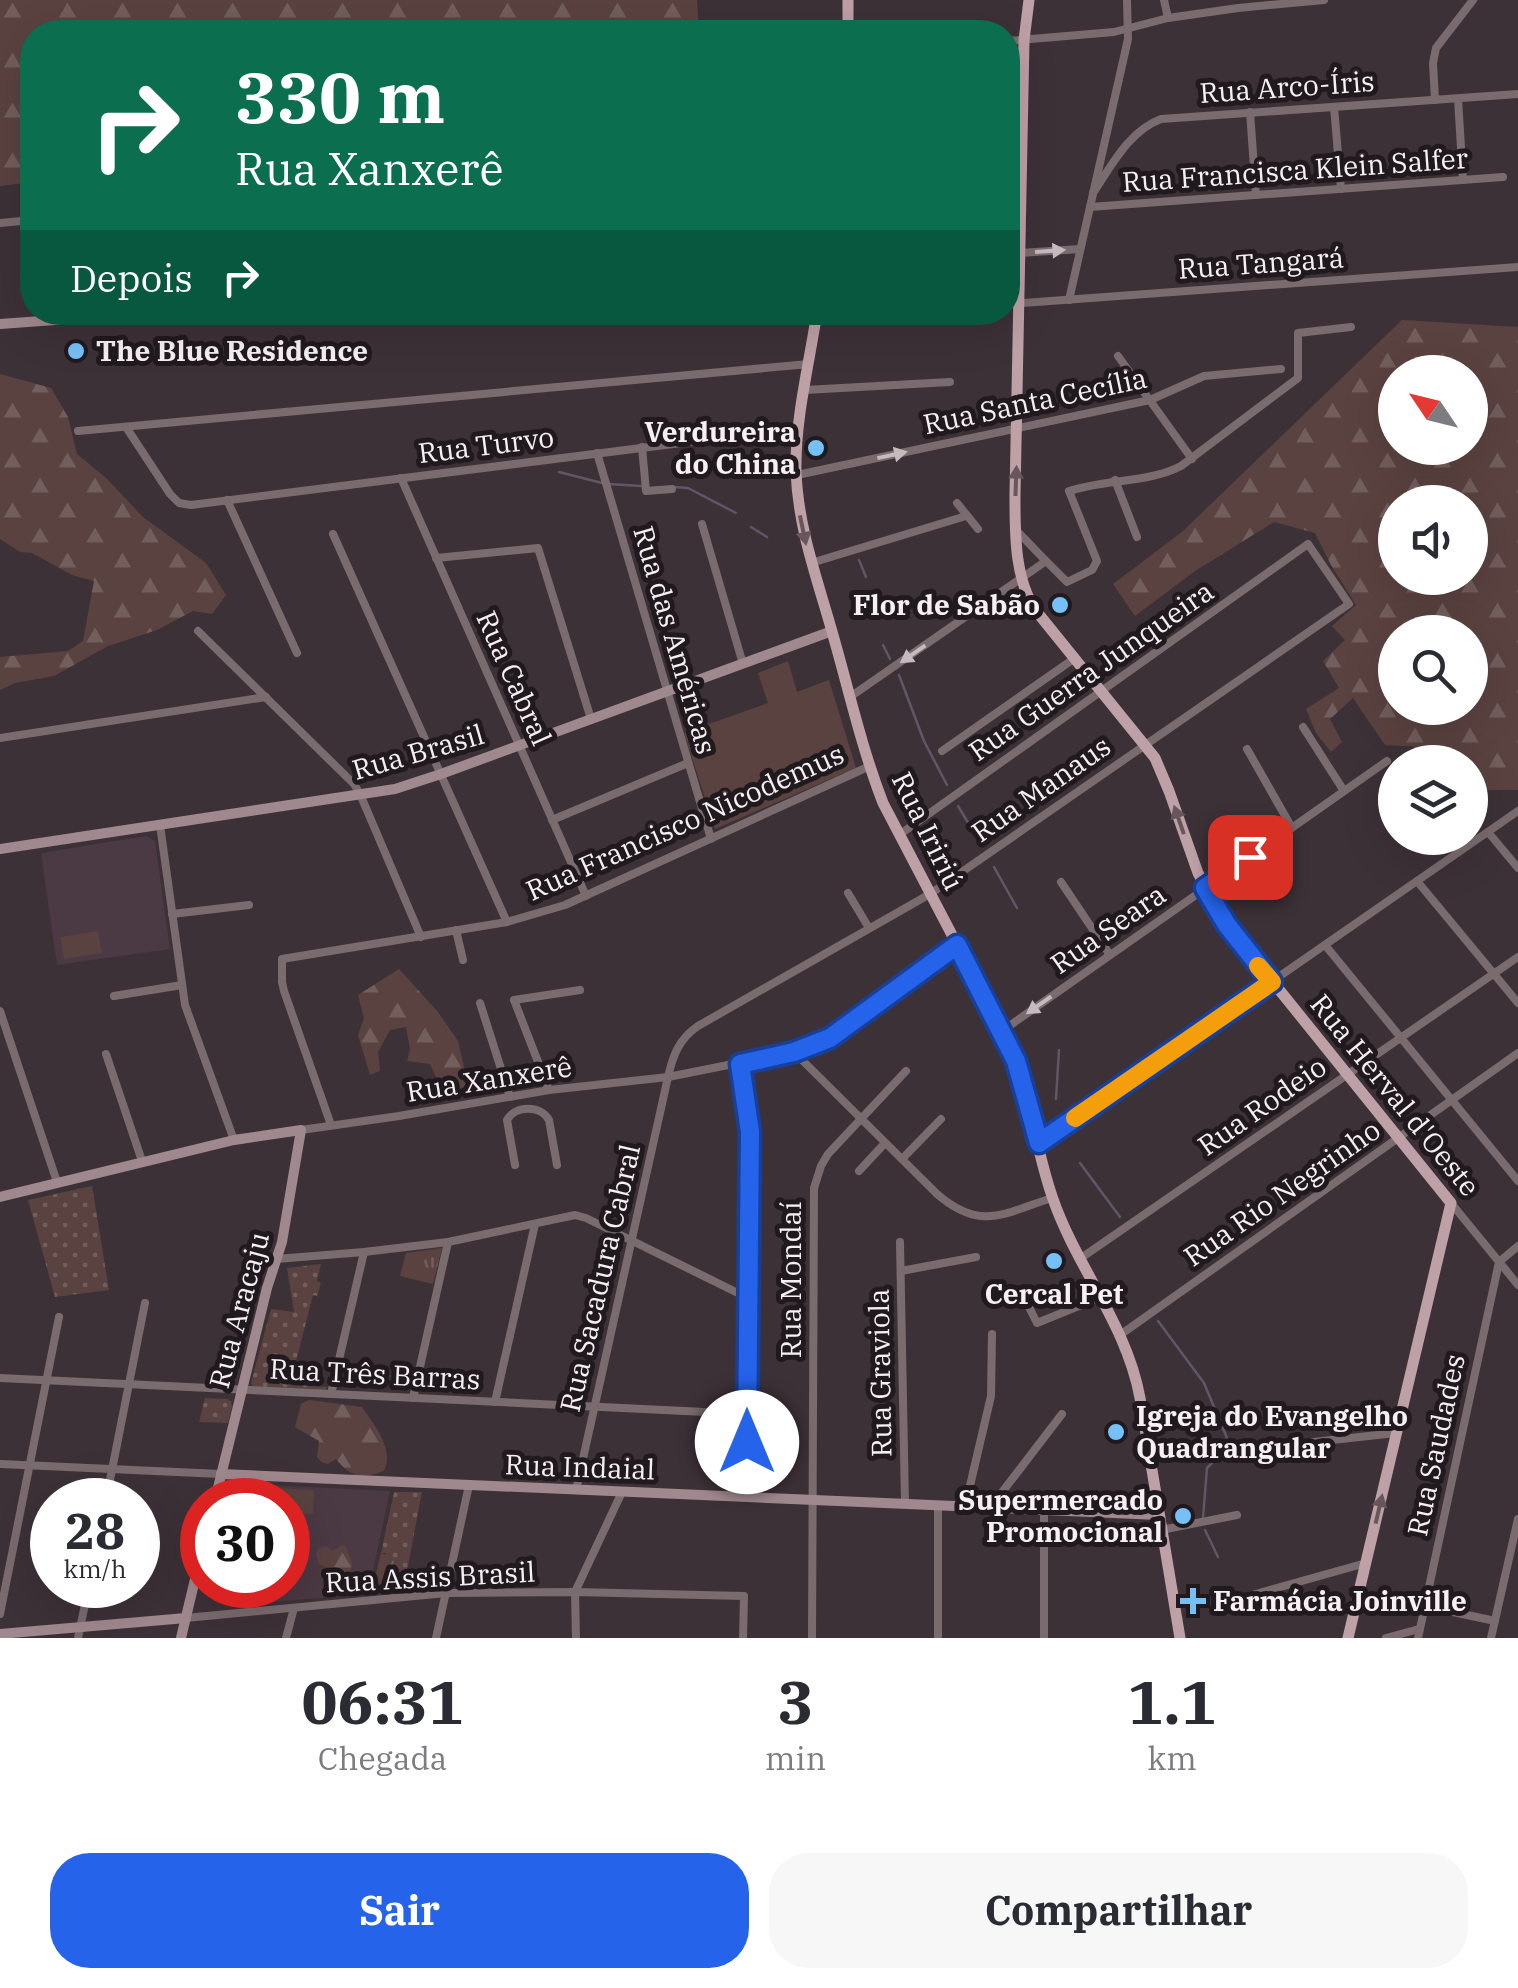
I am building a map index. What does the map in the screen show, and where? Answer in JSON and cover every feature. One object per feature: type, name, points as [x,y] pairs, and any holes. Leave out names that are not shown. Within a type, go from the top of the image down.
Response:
[{"type":"main road","points":[[1020,126],[1029,0]]},
{"type":"main road","name":"Rua Iririú","points":[[815,325],[799,428],[796,475],[800,518],[811,563],[884,803],[1002,1030],[1023,1081],[1052,1198],[1120,1335],[1137,1381],[1180,1638]]},
{"type":"main road","points":[[1015,325],[1018,428],[1015,494],[1021,578]]},
{"type":"main road","name":"Rua Herval d'Oeste","points":[[1021,578],[1032,604],[1146,744],[1165,780],[1205,888],[1227,925],[1451,1202]]},
{"type":"main road","points":[[1348,1638],[1451,1202]]},
{"type":"street","points":[[1069,300],[1130,28],[1127,0]]},
{"type":"street","points":[[1164,0],[1168,18]]},
{"type":"street","points":[[1020,40],[1114,32],[1237,4],[1324,0]]},
{"type":"street","points":[[1435,100],[1436,48],[1473,0]]},
{"type":"street","name":"Rua Arco-Íris","points":[[1093,192],[1132,138],[1148,124],[1172,118],[1518,94]]},
{"type":"street","points":[[1458,98],[1464,180]]},
{"type":"street","points":[[1334,107],[1340,189]]},
{"type":"street","points":[[1250,112],[1256,195]]},
{"type":"street","name":"Rua Francisca Klein Salfer","points":[[1090,207],[1503,177]]},
{"type":"street","points":[[1020,254],[1080,249]]},
{"type":"street","name":"Rua Tangará","points":[[1020,303],[1518,267]]},
{"type":"street","points":[[1016,530],[1067,582],[1096,566],[1070,491],[1166,472],[1192,459],[1298,378],[1298,333],[1351,327]]},
{"type":"street","points":[[1118,356],[1192,459]]},
{"type":"street","points":[[78,431],[809,364]]},
{"type":"street","name":"Rua Santa Cecília","points":[[796,475],[1150,400],[1204,376],[1281,369]]},
{"type":"street","points":[[805,390],[950,382]]},
{"type":"street","name":"Rua Turvo","points":[[126,427],[170,494],[179,503],[190,505],[799,428]]},
{"type":"street","points":[[642,448],[646,492],[672,490]]},
{"type":"street","name":"Rua das Américas","points":[[597,453],[711,839]]},
{"type":"street","name":"Rua Cabral","points":[[400,478],[586,896]]},
{"type":"street","points":[[1115,480],[1137,536]]},
{"type":"street","points":[[227,500],[297,652]]},
{"type":"street","points":[[957,503],[978,530]]},
{"type":"street","points":[[811,563],[966,516]]},
{"type":"street","points":[[702,524],[743,664]]},
{"type":"street","points":[[333,534],[507,922]]},
{"type":"street","name":"Rua Manaus","points":[[668,1077],[679,1044],[698,1026],[930,894],[1349,604],[1308,544]]},
{"type":"street","name":"Rua Guerra Junqueira","points":[[898,835],[1308,544]]},
{"type":"street","points":[[436,558],[538,548],[591,719]]},
{"type":"street","points":[[850,697],[1046,561]]},
{"type":"street","points":[[198,631],[348,777],[360,794],[421,937]]},
{"type":"street","name":"Rua Brasil","points":[[0,849],[395,789],[832,631]]},
{"type":"street","points":[[942,751],[1075,658]]},
{"type":"street","points":[[0,738],[266,697]]},
{"type":"street","points":[[1304,727],[1344,791]]},
{"type":"street","points":[[1247,749],[1292,828]]},
{"type":"street","points":[[552,820],[688,763]]},
{"type":"street","name":"Rua Francisco Nicodemus","points":[[331,1125],[284,991],[282,959],[507,922],[554,909],[870,766]]},
{"type":"street","name":"Rua Seara","points":[[1002,1030],[1378,766]]},
{"type":"street","points":[[1518,812],[1488,832],[1518,868]]},
{"type":"street","points":[[160,825],[188,1017],[234,1140]]},
{"type":"street","points":[[1039,1143],[1455,855]]},
{"type":"street","points":[[1417,881],[1518,1004]]},
{"type":"street","points":[[1062,882],[1110,955]]},
{"type":"street","points":[[848,893],[870,928]]},
{"type":"street","points":[[172,914],[249,905]]},
{"type":"street","points":[[456,930],[463,960]]},
{"type":"street","name":"Rua Xanxerê","points":[[0,1197],[234,1140],[549,1090],[668,1077],[794,1052],[836,1035],[957,945]]},
{"type":"street","points":[[1325,945],[1518,1181]]},
{"type":"street","name":"Rua Rodeio","points":[[1081,1258],[1518,956]]},
{"type":"street","points":[[114,996],[182,985]]},
{"type":"street","points":[[549,1090],[514,1000],[580,990]]},
{"type":"street","points":[[480,1004],[510,1097]]},
{"type":"street","points":[[0,1011],[57,1182]]},
{"type":"street","points":[[794,1052],[945,1201],[980,1217],[996,1216],[1052,1198]]},
{"type":"street","name":"Rua Rio Negrinho","points":[[1120,1335],[1518,1053]]},
{"type":"street","points":[[106,1054],[142,1162]]},
{"type":"street","points":[[740,1064],[750,1132],[747,1497]]},
{"type":"street","name":"Rua Mondaí","points":[[812,1638],[814,1188],[828,1154],[906,1071]]},
{"type":"street","name":"Rua Sacadura Cabral","points":[[576,1490],[668,1077]]},
{"type":"street","points":[[529,1094],[532,1109]]},
{"type":"street","points":[[515,1165],[508,1120],[514,1111],[532,1109],[542,1110],[549,1120],[556,1165]]},
{"type":"street","points":[[902,1159],[941,1119]]},
{"type":"street","name":"Rua Aracaju","points":[[220,1478],[282,1242],[301,1130]]},
{"type":"street","points":[[858,1171],[886,1143]]},
{"type":"street","name":"Rua Herval d'Oeste","points":[[1451,1202],[1518,1285]]},
{"type":"street","points":[[276,1259],[448,1242],[568,1215],[580,1216],[748,1298]]},
{"type":"street","points":[[495,1402],[535,1224]]},
{"type":"street","points":[[413,1398],[448,1242]]},
{"type":"street","name":"Rua Graviola","points":[[900,1242],[906,1504]]},
{"type":"street","points":[[1499,1262],[1518,1246]]},
{"type":"street","points":[[331,1394],[364,1252]]},
{"type":"street","points":[[901,1271],[976,1257]]},
{"type":"street","name":"Rua Saudades","points":[[1418,1634],[1499,1262]]},
{"type":"street","points":[[1026,1300],[1037,1323],[1100,1296]]},
{"type":"street","points":[[110,1478],[145,1303]]},
{"type":"street","points":[[0,1614],[59,1317]]},
{"type":"street","points":[[965,1507],[991,1396],[992,1334]]},
{"type":"street","name":"Rua Três Barras","points":[[0,1378],[747,1414]]},
{"type":"street","points":[[990,1508],[1062,1414]]},
{"type":"street","points":[[1277,1446],[1396,1434]]},
{"type":"street","name":"Rua Indaial","points":[[0,1464],[1159,1516]]},
{"type":"street","points":[[436,1638],[469,1485]]},
{"type":"street","points":[[576,1638],[575,1592],[622,1492]]},
{"type":"street","points":[[938,1506],[938,1638]]},
{"type":"street","points":[[1044,1510],[1044,1638]]},
{"type":"street","points":[[1161,1530],[1237,1516]]},
{"type":"street","points":[[1491,1638],[1518,1519]]},
{"type":"street","points":[[1252,1595],[1366,1563]]},
{"type":"street","name":"Rua Assis Brasil","points":[[310,1607],[446,1594],[744,1596],[743,1638]]},
{"type":"street","points":[[1424,1606],[1495,1622]]},
{"type":"street","points":[[181,1638],[188,1608]]},
{"type":"street","points":[[286,1638],[294,1608]]},
{"type":"street","name":"Rua Assis Brasil","points":[[0,1634],[79,1632],[294,1608]]},
{"type":"street","points":[[1386,1638],[1418,1634]]},
{"type":"shaded area","points":[[146,836],[155,841],[170,949],[57,965],[41,853]]},
{"type":"shaded area","points":[[310,1487],[390,1491],[368,1594],[310,1599]]},
{"type":"green space","points":[[0,0],[697,0],[698,20],[20,20],[20,184],[0,186]]},
{"type":"green space","points":[[1402,320],[1518,327],[1518,790],[1488,790],[1488,745],[1385,745],[1353,698],[1330,719],[1342,742],[1331,752],[1316,733],[1306,709],[1339,688],[1323,661],[1345,640],[1332,626],[1356,605],[1315,533],[1274,522],[1195,571],[1135,616],[1113,584],[1182,532]]},
{"type":"green space","points":[[0,374],[51,388],[68,417],[77,454],[143,517],[206,563],[226,595],[212,614],[193,611],[157,630],[108,646],[54,676],[15,683],[0,690],[0,657],[68,651],[83,641],[94,581],[72,575],[32,553],[20,552],[0,539]]},
{"type":"green space","points":[[788,661],[797,692],[829,680],[856,768],[715,829],[684,733],[768,703],[758,673]]},
{"type":"green space","points":[[98,931],[102,953],[64,959],[60,937]]},
{"type":"green space","points":[[399,969],[458,1041],[470,1093],[436,1101],[437,1079],[430,1064],[407,1061],[410,1049],[406,1027],[390,1030],[378,1052],[380,1071],[370,1075],[358,1035],[364,1018],[358,995]]},
{"type":"green space","points":[[92,1186],[109,1290],[55,1297],[28,1200]]},
{"type":"green space","points":[[442,1248],[433,1284],[400,1276],[406,1253]]},
{"type":"green space","points":[[321,1264],[317,1281],[321,1283],[317,1296],[313,1295],[290,1385],[327,1387],[325,1391],[253,1387],[271,1309],[294,1312],[287,1268]]},
{"type":"green space","points":[[205,1398],[231,1401],[228,1423],[199,1422]]},
{"type":"green space","points":[[309,1400],[362,1407],[385,1446],[384,1471],[357,1475],[336,1459],[328,1464],[321,1462],[317,1457],[319,1441],[295,1427],[301,1404]]},
{"type":"green space","points":[[310,1490],[314,1490],[310,1514]]},
{"type":"green space","points":[[394,1492],[422,1492],[407,1571],[394,1569],[385,1553],[381,1553]]},
{"type":"green space","points":[[342,1545],[352,1563],[351,1573],[319,1564],[319,1548],[326,1546],[333,1551]]},
{"type":"green space","points":[[381,1553],[391,1556],[394,1569],[415,1574],[422,1590],[371,1594]]},
{"type":"waterway","points":[[559,472],[602,483]]},
{"type":"waterway","points":[[609,484],[641,486]]},
{"type":"waterway","points":[[674,487],[688,488],[736,513]]},
{"type":"waterway","points":[[751,527],[767,537]]},
{"type":"waterway","points":[[859,560],[866,577]]},
{"type":"waterway","points":[[883,645],[890,659]]},
{"type":"waterway","points":[[899,675],[924,741],[947,785]]},
{"type":"waterway","points":[[958,806],[970,826]]},
{"type":"waterway","points":[[994,867],[1017,908]]},
{"type":"waterway","points":[[1056,1099],[1059,1050]]},
{"type":"waterway","points":[[1080,1163],[1120,1217]]},
{"type":"waterway","points":[[1158,1321],[1204,1383],[1227,1438],[1226,1449],[1207,1468],[1203,1518]]},
{"type":"waterway","points":[[1205,1530],[1218,1557]]},
{"type":"slow traffic","points":[[1075,1118],[1272,982],[1258,966]]},
{"type":"place","name":"The Blue Residence","points":[[76,351]]},
{"type":"place","name":"Verdureira do China","points":[[816,448]]},
{"type":"place","name":"Flor de Sabão","points":[[1060,605]]},
{"type":"place","name":"Cercal Pet","points":[[1054,1261]]},
{"type":"place","name":"Igreja do Evangelho Quadrangular","points":[[1116,1432]]},
{"type":"place","name":"Supermercado Promocional","points":[[1183,1516]]},
{"type":"place","name":"Farmácia Joinville","points":[[1193,1601]]},
{"type":"route","points":[[747,1442],[750,1132],[740,1064],[794,1052],[830,1038],[957,945],[1016,1061],[1039,1143],[1272,982],[1241,945],[1205,888],[1250,857]]}]
